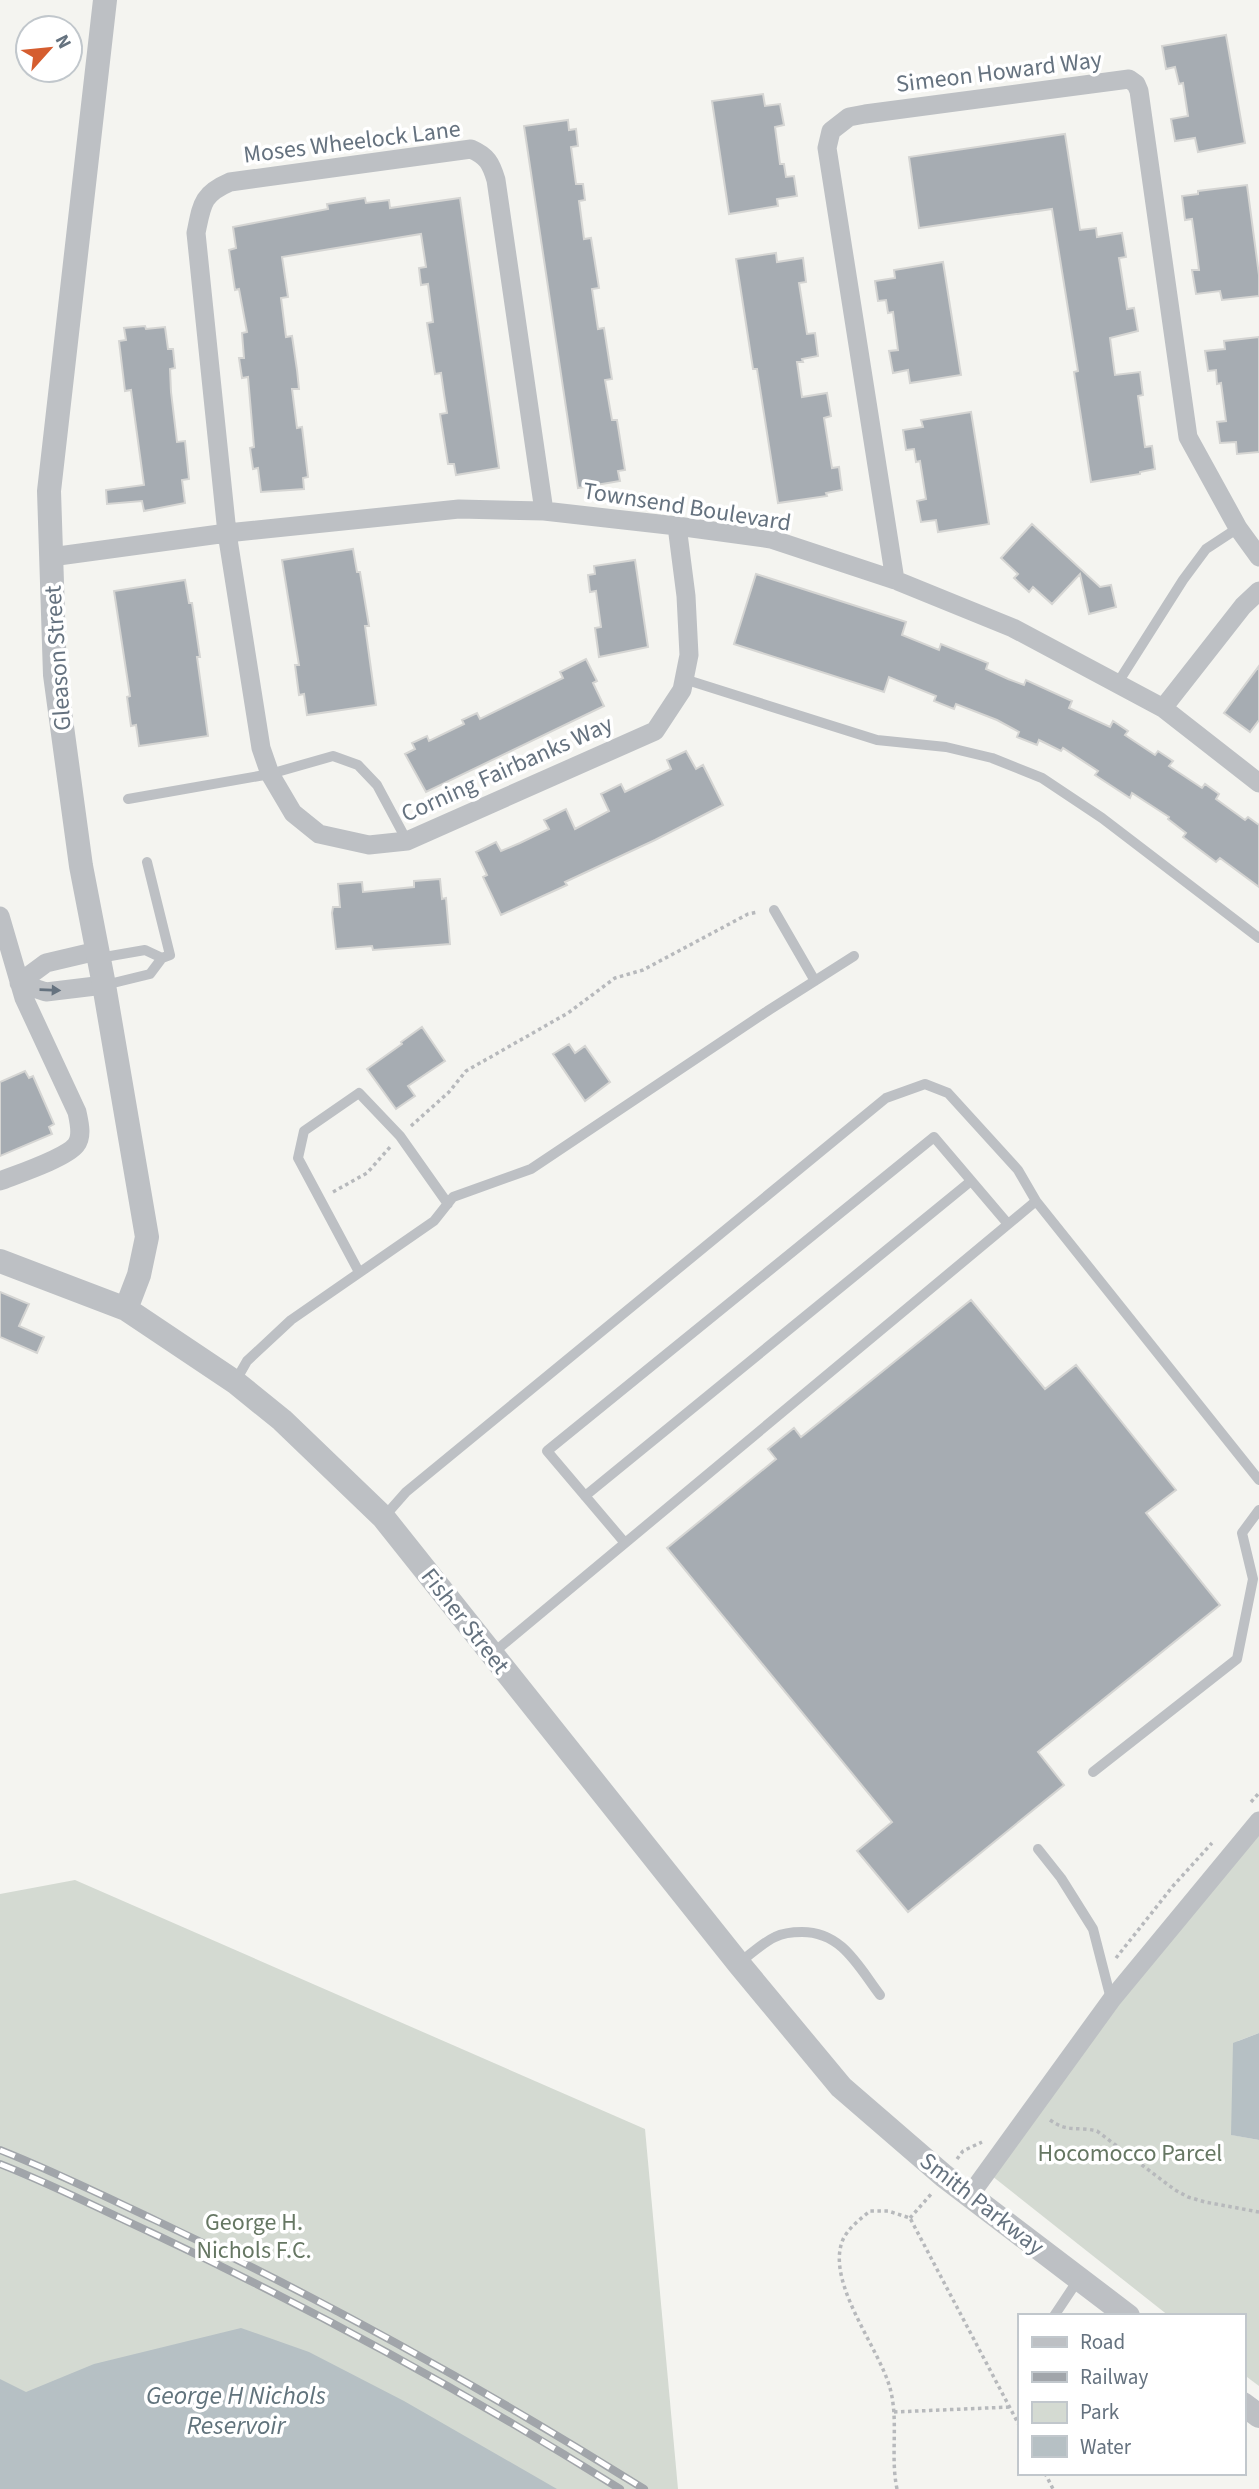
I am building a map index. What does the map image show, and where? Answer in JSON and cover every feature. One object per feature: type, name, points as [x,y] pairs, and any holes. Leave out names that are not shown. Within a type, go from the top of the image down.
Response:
[{"type":"street","name":"Gleason Street","points":[[104,0],[49,491],[55,675],[81,866],[147,1237],[139,1275],[126,1309]]},
{"type":"street","name":"Simeon Howard Way","points":[[895,580],[827,148],[831,131],[849,117],[865,114],[1129,79],[1136,84],[1139,91],[1188,437],[1238,528],[1259,557]]},
{"type":"street","name":"Moses Wheelock Lane","points":[[227,533],[196,233],[201,206],[212,189],[230,182],[471,149],[484,155],[491,164],[496,180],[544,511]]},
{"type":"street","name":"Townsend Boulevard","points":[[51,557],[227,533],[459,509],[544,511],[771,539],[895,580],[1013,628],[1163,708],[1259,783]]},
{"type":"street","name":"Corning Fairbanks Way","points":[[227,533],[261,748],[270,774],[293,813],[319,834],[369,845],[407,841],[655,731],[682,690],[689,655],[686,596],[677,526]]},
{"type":"street","points":[[1163,708],[1243,606],[1259,591]]},
{"type":"street","points":[[0,916],[19,983],[77,1112],[81,1131],[78,1143],[65,1153],[0,1181]]},
{"type":"street","points":[[19,983],[46,963],[97,955]]},
{"type":"street","points":[[19,983],[46,992],[104,985]]},
{"type":"street","name":"Fisher Street","points":[[0,1261],[126,1309],[235,1382],[282,1420],[383,1517],[739,1964],[841,2087]]},
{"type":"street","points":[[970,2195],[1112,1999],[1259,1821]]},
{"type":"street","name":"Smith Parkway","points":[[841,2087],[944,2176],[1125,2314]]},
{"type":"lane","points":[[1117,684],[1183,580],[1206,549],[1238,528]]},
{"type":"lane","points":[[684,679],[877,740],[946,747],[992,758],[1042,778],[1102,818],[1259,938]]},
{"type":"lane","points":[[128,799],[270,774],[333,756],[358,765],[377,785],[407,841]]},
{"type":"lane","points":[[104,985],[150,974],[162,958],[170,955],[147,862]]},
{"type":"lane","points":[[774,910],[815,981]]},
{"type":"lane","points":[[97,955],[145,950],[162,958]]},
{"type":"lane","points":[[235,1382],[247,1361],[291,1320],[434,1221],[453,1198],[531,1169],[854,957]]},
{"type":"lane","points":[[383,1517],[406,1492],[886,1098],[925,1084],[948,1093],[1018,1170],[1036,1201],[1259,1480]]},
{"type":"lane","points":[[359,1272],[298,1158],[304,1130],[359,1093],[400,1136],[448,1204]]},
{"type":"lane","points":[[625,1543],[547,1451],[934,1137],[1008,1224]]},
{"type":"lane","points":[[585,1496],[971,1181]]},
{"type":"lane","points":[[491,1654],[1036,1201]]},
{"type":"lane","points":[[1093,1772],[1237,1659],[1253,1579],[1242,1533],[1259,1510]]},
{"type":"lane","points":[[1038,1849],[1061,1878],[1093,1929],[1112,1999]]},
{"type":"lane","points":[[739,1964],[774,1937],[790,1932],[813,1932],[835,1940],[847,1951],[880,1995]]},
{"type":"lane","points":[[1055,2314],[1079,2280]]},
{"type":"path","points":[[333,1192],[368,1173],[400,1136],[449,1092],[466,1071],[568,1013],[615,978],[643,970],[748,914],[774,910]]},
{"type":"path","points":[[1034,2108],[1061,2128],[1097,2131],[1188,2197],[1259,2212]]},
{"type":"path","points":[[910,2218],[932,2194],[963,2151],[986,2140]]},
{"type":"path","points":[[897,2489],[894,2412],[889,2386],[846,2292],[840,2261],[842,2240],[870,2211],[888,2211],[910,2218],[1018,2423]]},
{"type":"path","points":[[894,2412],[1010,2407]]},
{"type":"green space","name":"Hocomocco Parcel","points":[[1259,1831],[1259,2033],[1238,2041],[1232,2135],[1259,2140],[1259,2386],[1245,2376],[1245,2314],[1166,2314],[987,2172],[1112,1999]]},
{"type":"green space","name":"George H. Nichols F.C.","points":[[75,1880],[645,2129],[678,2489],[0,2489],[0,1894]]},
{"type":"water","points":[[1259,2033],[1259,2140],[1231,2135],[1233,2043]]},
{"type":"water","name":"George H Nichols Reservoir","points":[[241,2328],[309,2352],[404,2401],[557,2489],[0,2489],[0,2379],[26,2392],[94,2364]]},
{"type":"building","points":[[1226,35],[1245,143],[1198,152],[1195,138],[1175,141],[1171,119],[1188,116],[1183,83],[1179,84],[1175,67],[1166,69],[1162,46]]},
{"type":"building","points":[[763,94],[765,106],[780,104],[784,125],[775,127],[780,164],[784,164],[786,177],[794,176],[797,196],[777,199],[778,206],[729,214],[712,101]]},
{"type":"building","points":[[568,120],[569,130],[576,129],[578,146],[571,147],[576,184],[583,184],[585,200],[579,201],[584,239],[591,238],[599,288],[592,289],[598,329],[604,328],[612,379],[605,380],[612,420],[617,420],[625,470],[618,471],[620,481],[578,488],[524,126]]},
{"type":"building","points":[[1065,134],[1080,230],[1096,228],[1097,237],[1122,233],[1126,257],[1119,258],[1127,309],[1134,308],[1138,331],[1110,338],[1115,375],[1140,372],[1143,395],[1138,396],[1145,447],[1152,446],[1155,469],[1091,482],[1074,372],[1078,371],[1052,209],[919,228],[909,157]]},
{"type":"building","points":[[1247,185],[1259,275],[1259,296],[1222,300],[1220,291],[1196,294],[1192,270],[1199,270],[1192,219],[1185,220],[1182,196],[1198,194],[1198,191]]},
{"type":"building","points":[[365,198],[366,203],[389,200],[390,208],[460,198],[499,468],[456,475],[454,464],[448,464],[440,414],[447,413],[441,373],[435,374],[427,323],[433,322],[428,284],[421,285],[419,268],[426,267],[421,234],[282,257],[288,297],[281,298],[286,337],[292,336],[299,389],[292,389],[297,428],[302,427],[308,477],[303,478],[304,489],[261,492],[258,468],[253,469],[250,448],[254,447],[248,377],[242,378],[239,358],[244,358],[242,333],[247,332],[239,289],[235,290],[229,250],[236,248],[233,227],[328,209],[327,204]]},
{"type":"building","points":[[776,253],[777,262],[803,258],[806,282],[799,283],[807,334],[815,333],[818,356],[797,362],[802,397],[827,393],[831,416],[824,418],[832,468],[839,467],[842,490],[826,493],[827,496],[778,503],[736,259]]},
{"type":"building","points":[[943,262],[961,375],[910,383],[908,370],[893,373],[889,351],[898,350],[893,312],[888,313],[886,300],[878,301],[875,281],[895,278],[894,270]]},
{"type":"building","points":[[145,326],[146,329],[165,327],[168,349],[173,349],[175,368],[170,369],[177,442],[185,441],[189,479],[182,480],[185,503],[144,511],[142,501],[107,504],[106,490],[144,485],[131,390],[125,391],[119,341],[126,340],[124,328]]},
{"type":"building","points":[[1259,337],[1259,452],[1237,454],[1236,442],[1220,443],[1217,422],[1226,421],[1221,383],[1217,384],[1216,370],[1208,371],[1205,351],[1225,349],[1224,341]]},
{"type":"building","points":[[971,412],[989,524],[938,532],[936,520],[921,522],[917,501],[926,499],[920,461],[916,462],[914,449],[906,450],[903,430],[923,427],[921,420]]},
{"type":"building","points":[[1032,524],[1100,587],[1111,585],[1116,607],[1089,614],[1080,574],[1052,604],[1033,587],[1029,592],[1014,578],[1018,574],[1001,558]]},
{"type":"building","points":[[353,549],[357,572],[360,572],[369,626],[365,626],[376,705],[307,715],[304,694],[299,695],[295,665],[299,665],[282,560]]},
{"type":"building","points":[[635,560],[648,647],[599,657],[595,628],[601,627],[596,591],[590,592],[588,575],[595,574],[594,566]]},
{"type":"building","points":[[756,574],[906,622],[902,635],[939,650],[941,644],[988,663],[986,669],[1024,685],[1026,680],[1072,701],[1069,708],[1110,727],[1113,721],[1128,731],[1125,735],[1155,755],[1158,751],[1173,761],[1169,766],[1202,788],[1205,784],[1219,794],[1216,799],[1245,820],[1248,817],[1259,825],[1259,887],[1220,858],[1216,862],[1183,837],[1186,833],[1168,819],[1169,817],[1132,793],[1130,798],[1095,775],[1098,771],[1063,748],[1061,751],[1039,740],[1037,745],[1017,737],[1019,732],[997,720],[956,704],[954,709],[934,701],[936,696],[889,677],[884,692],[734,644]]},
{"type":"building","points":[[185,580],[189,603],[192,603],[200,657],[197,657],[208,736],[139,746],[136,725],[131,726],[127,697],[130,696],[114,591]]},
{"type":"building","points":[[586,659],[597,681],[593,683],[604,706],[426,792],[405,754],[415,749],[412,743],[427,736],[429,741],[464,724],[462,720],[477,713],[480,719],[563,678],[560,672]]},
{"type":"building","points":[[1259,666],[1259,720],[1250,732],[1224,713]]},
{"type":"building","points":[[686,751],[696,769],[703,765],[723,805],[565,882],[567,885],[501,915],[483,877],[487,875],[476,852],[496,842],[501,851],[520,843],[549,829],[544,820],[566,809],[575,829],[609,811],[601,794],[621,784],[625,792],[671,769],[667,760]]},
{"type":"building","points":[[440,879],[442,899],[446,898],[450,944],[373,950],[372,946],[336,949],[332,913],[333,907],[340,907],[338,884],[362,882],[363,892],[414,887],[414,881]]},
{"type":"building","points":[[422,1027],[445,1061],[408,1086],[415,1096],[396,1109],[367,1069]]},
{"type":"building","points":[[569,1044],[575,1053],[585,1046],[610,1082],[585,1101],[553,1054]]},
{"type":"building","points":[[25,1071],[29,1078],[33,1076],[54,1124],[49,1127],[52,1134],[0,1156],[0,1082]]},
{"type":"building","points":[[0,1292],[29,1304],[19,1326],[44,1337],[37,1353],[0,1337]]},
{"type":"building","points":[[971,1300],[1045,1389],[1076,1365],[1176,1490],[1146,1513],[1220,1605],[1038,1752],[1064,1785],[908,1912],[857,1851],[892,1822],[667,1548],[776,1459],[768,1449],[794,1428],[801,1437]]},
{"type":"railway","points":[[0,2150],[59,2175],[280,2281],[464,2381],[644,2489]]},
{"type":"railway","points":[[0,2164],[150,2232],[330,2322],[506,2419],[620,2489]]}]
